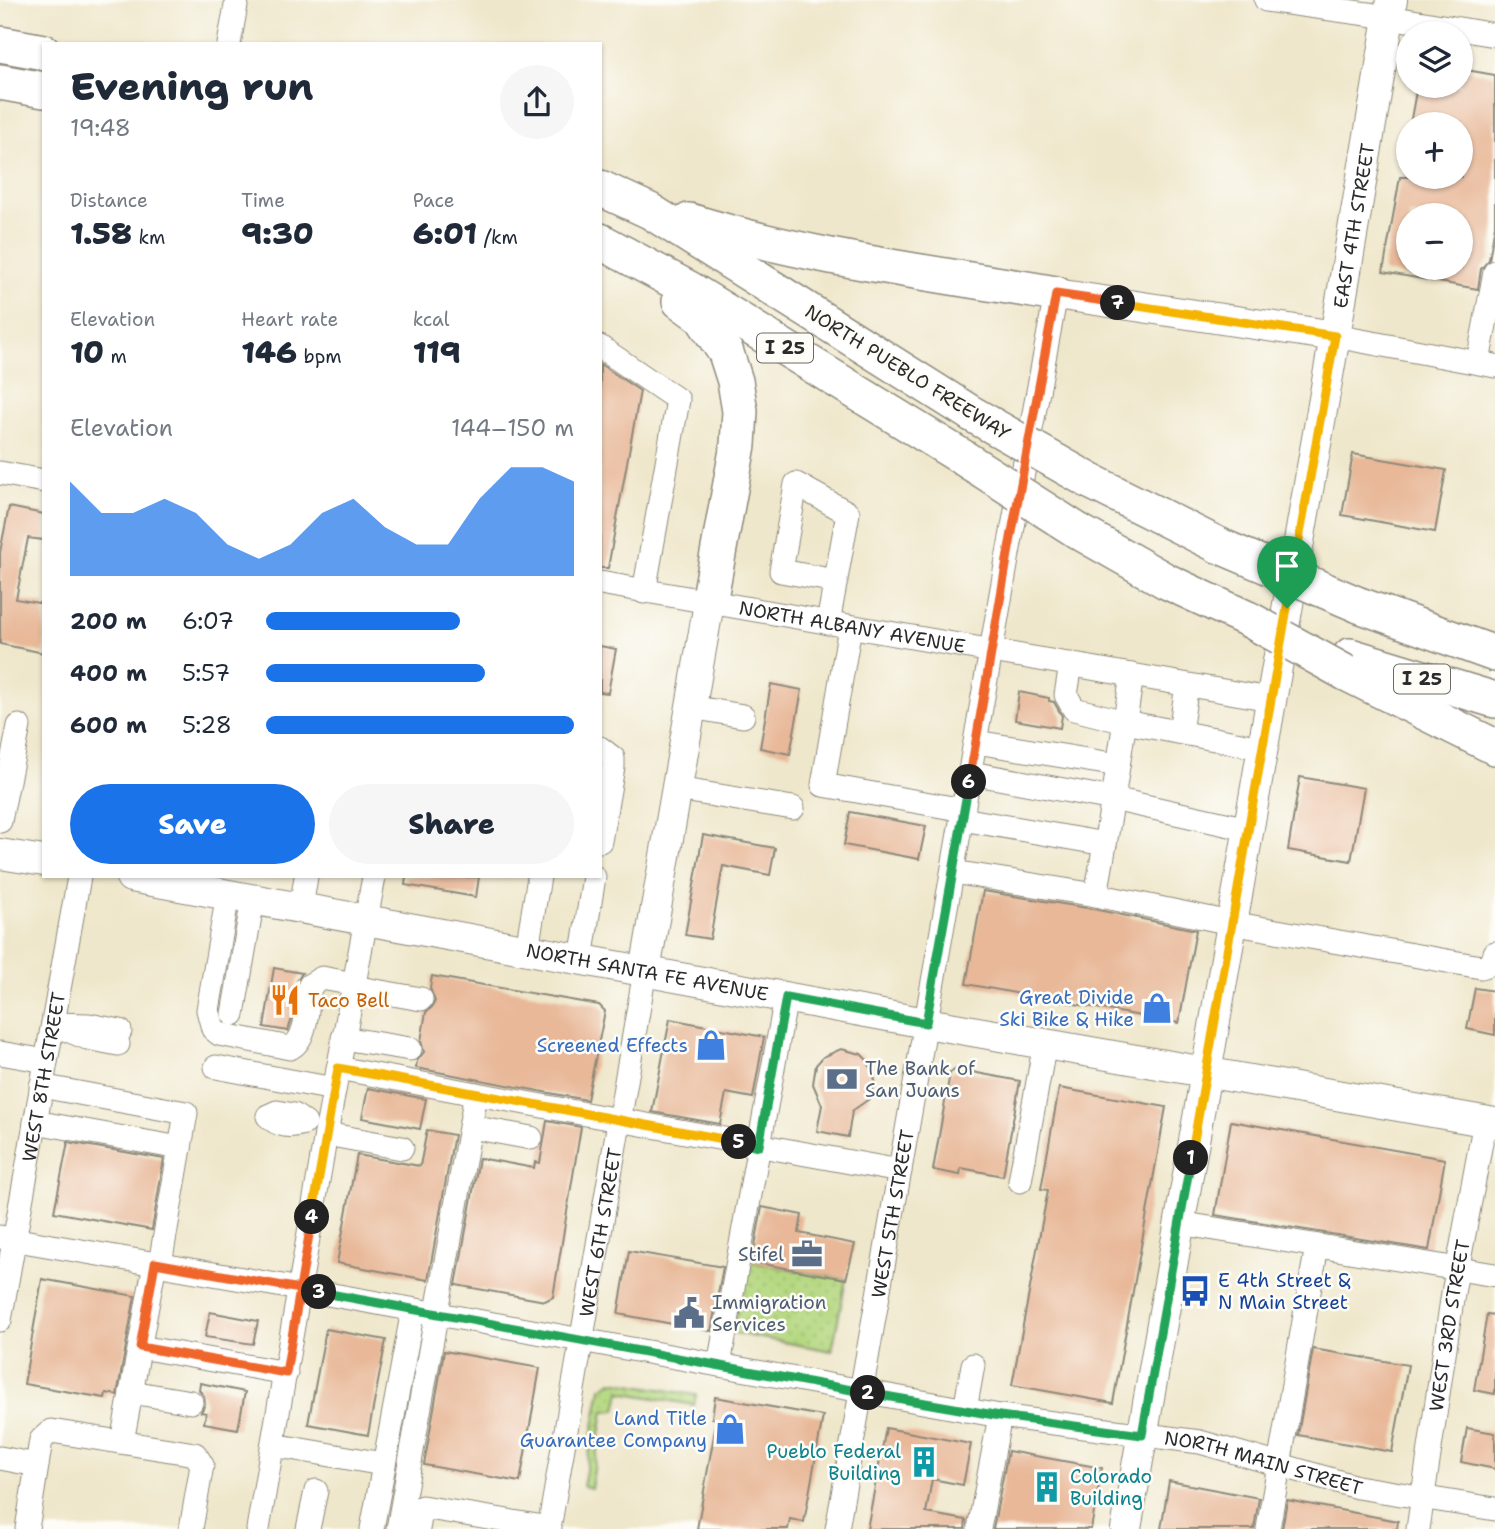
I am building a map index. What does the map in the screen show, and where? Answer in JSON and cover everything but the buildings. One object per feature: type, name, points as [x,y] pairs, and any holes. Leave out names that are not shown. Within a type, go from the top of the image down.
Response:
[{"type":"highway","points":[[0,44],[42,52]]},
{"type":"highway","points":[[0,82],[42,90]]},
{"type":"highway","name":"NORTH PUEBLO FREEWAY","points":[[602,189],[650,211],[972,414],[1090,481],[1220,545],[1359,605],[1495,654]]},
{"type":"highway","points":[[650,211],[789,248],[1056,294]]},
{"type":"highway","points":[[603,242],[702,317],[726,353],[735,381],[740,411],[738,444],[709,603]]},
{"type":"highway","name":"I 25","points":[[603,242],[689,289],[1119,556],[1209,602],[1348,664],[1495,700]]},
{"type":"highway","points":[[1359,605],[1495,633]]},
{"type":"highway","points":[[1348,664],[1495,747]]},
{"type":"main road","name":"EAST 4TH STREET","points":[[1126,1529],[1390,8]]},
{"type":"main road","points":[[1056,294],[1335,336]]},
{"type":"main road","name":"WEST 6TH STREET","points":[[645,971],[709,603]]},
{"type":"main road","points":[[0,854],[42,862]]},
{"type":"main road","name":"NORTH SANTA FE AVENUE","points":[[142,878],[165,880],[241,897],[926,1023],[1490,1122]]},
{"type":"street","points":[[229,42],[237,0]]},
{"type":"street","points":[[1265,0],[1390,8],[1495,35]]},
{"type":"street","points":[[1335,336],[1487,364],[1495,272]]},
{"type":"street","name":"WEST 5TH STREET","points":[[837,1529],[1056,294]]},
{"type":"street","points":[[602,348],[678,400],[644,592]]},
{"type":"street","points":[[0,473],[42,481]]},
{"type":"street","points":[[836,581],[839,625],[823,785],[1105,844]]},
{"type":"street","name":"NORTH ALBANY AVENUE","points":[[602,583],[1270,699]]},
{"type":"street","points":[[1071,664],[1066,695],[1074,709],[1125,722],[1262,748]]},
{"type":"street","points":[[1096,895],[1132,675]]},
{"type":"street","points":[[1180,732],[1187,685]]},
{"type":"street","points":[[691,707],[743,716]]},
{"type":"street","points":[[0,821],[19,726]]},
{"type":"street","points":[[976,742],[1118,765]]},
{"type":"street","points":[[602,750],[612,758],[613,767],[602,830]]},
{"type":"street","points":[[971,774],[1112,799],[1248,829]]},
{"type":"street","points":[[677,789],[793,808]]},
{"type":"street","points":[[953,872],[1096,895],[1231,923],[1481,967],[1490,964],[1495,953]]},
{"type":"street","name":"WEST 8TH STREET","points":[[0,1320],[7,1238],[35,1122],[79,878]]},
{"type":"street","points":[[301,907],[306,878]]},
{"type":"street","points":[[260,1529],[300,1289],[319,1129],[336,1079],[374,878]]},
{"type":"street","points":[[527,949],[540,878]]},
{"type":"street","points":[[580,960],[594,878]]},
{"type":"street","points":[[241,897],[208,1010],[213,1029],[219,1034],[290,1048],[296,1045],[301,1038],[310,985],[322,978],[421,999]]},
{"type":"street","points":[[233,1014],[241,897]]},
{"type":"street","name":"WEST 6TH STREET","points":[[550,1528],[645,971]]},
{"type":"street","points":[[719,1365],[786,997]]},
{"type":"street","points":[[52,1024],[89,1025],[119,1037]]},
{"type":"street","points":[[343,1038],[410,1049]]},
{"type":"street","points":[[1020,1181],[1045,1043]]},
{"type":"street","points":[[0,1054],[46,1061]]},
{"type":"street","points":[[216,1067],[476,1094],[900,1171]]},
{"type":"street","points":[[41,1086],[187,1113],[122,1442]]},
{"type":"street","points":[[398,1529],[414,1513],[437,1314],[476,1094]]},
{"type":"street","points":[[35,1122],[180,1148]]},
{"type":"street","name":"WEST 3RD STREET","points":[[1418,1529],[1458,1269],[1490,1122]]},
{"type":"street","points":[[471,1127],[531,1138]]},
{"type":"street","points":[[319,1129],[402,1148]]},
{"type":"street","points":[[1179,1223],[1495,1275]]},
{"type":"street","name":"NORTH MAIN STREET","points":[[7,1238],[1000,1416],[1200,1442],[1357,1487],[1495,1509]]},
{"type":"street","points":[[1268,1529],[1317,1245]]},
{"type":"street","points":[[372,1529],[413,1310]]},
{"type":"street","points":[[140,1347],[286,1373]]},
{"type":"street","points":[[965,1410],[973,1366]]},
{"type":"street","points":[[131,1392],[191,1402]]},
{"type":"street","points":[[979,1529],[1000,1416]]},
{"type":"street","points":[[27,1529],[41,1440],[51,1431],[195,1454],[202,1465],[191,1529]]},
{"type":"street","points":[[273,1445],[383,1464]]},
{"type":"street","points":[[0,1458],[37,1465]]},
{"type":"street","points":[[308,1529],[316,1491]]},
{"type":"street","points":[[414,1513],[550,1528]]},
{"type":"green space","points":[[746,1261],[846,1279],[832,1351],[733,1333]]},
{"type":"green space","points":[[612,1381],[696,1395],[694,1405],[620,1392],[616,1410],[604,1411],[591,1488],[583,1486],[601,1388]]},
{"type":"place","name":"Taco Bell","points":[[285,1000]]},
{"type":"place","name":"Great Divide Ski Bike & Hike","points":[[1157,1008]]},
{"type":"place","name":"Screened Effects","points":[[711,1045]]},
{"type":"place","name":"The Bank of San Juans","points":[[842,1079]]},
{"type":"place","name":"Stifel","points":[[807,1254]]},
{"type":"place","name":"E 4th Street & N Main Street","points":[[1195,1291]]},
{"type":"place","name":"Immigration Services","points":[[689,1313]]},
{"type":"place","name":"Land Title Guarantee Company","points":[[730,1429]]},
{"type":"place","name":"Pueblo Federal Building","points":[[924,1462]]},
{"type":"place","name":"Colorado Building","points":[[1047,1487]]},
{"type":"route","points":[[1287,608],[1142,1435],[1000,1416],[833,1387],[719,1365],[582,1341],[300,1289],[155,1263],[140,1347],[286,1373],[300,1289],[326,1135],[338,1068],[759,1146],[786,997],[926,1023],[1056,294],[1335,336],[1287,608]]}]
